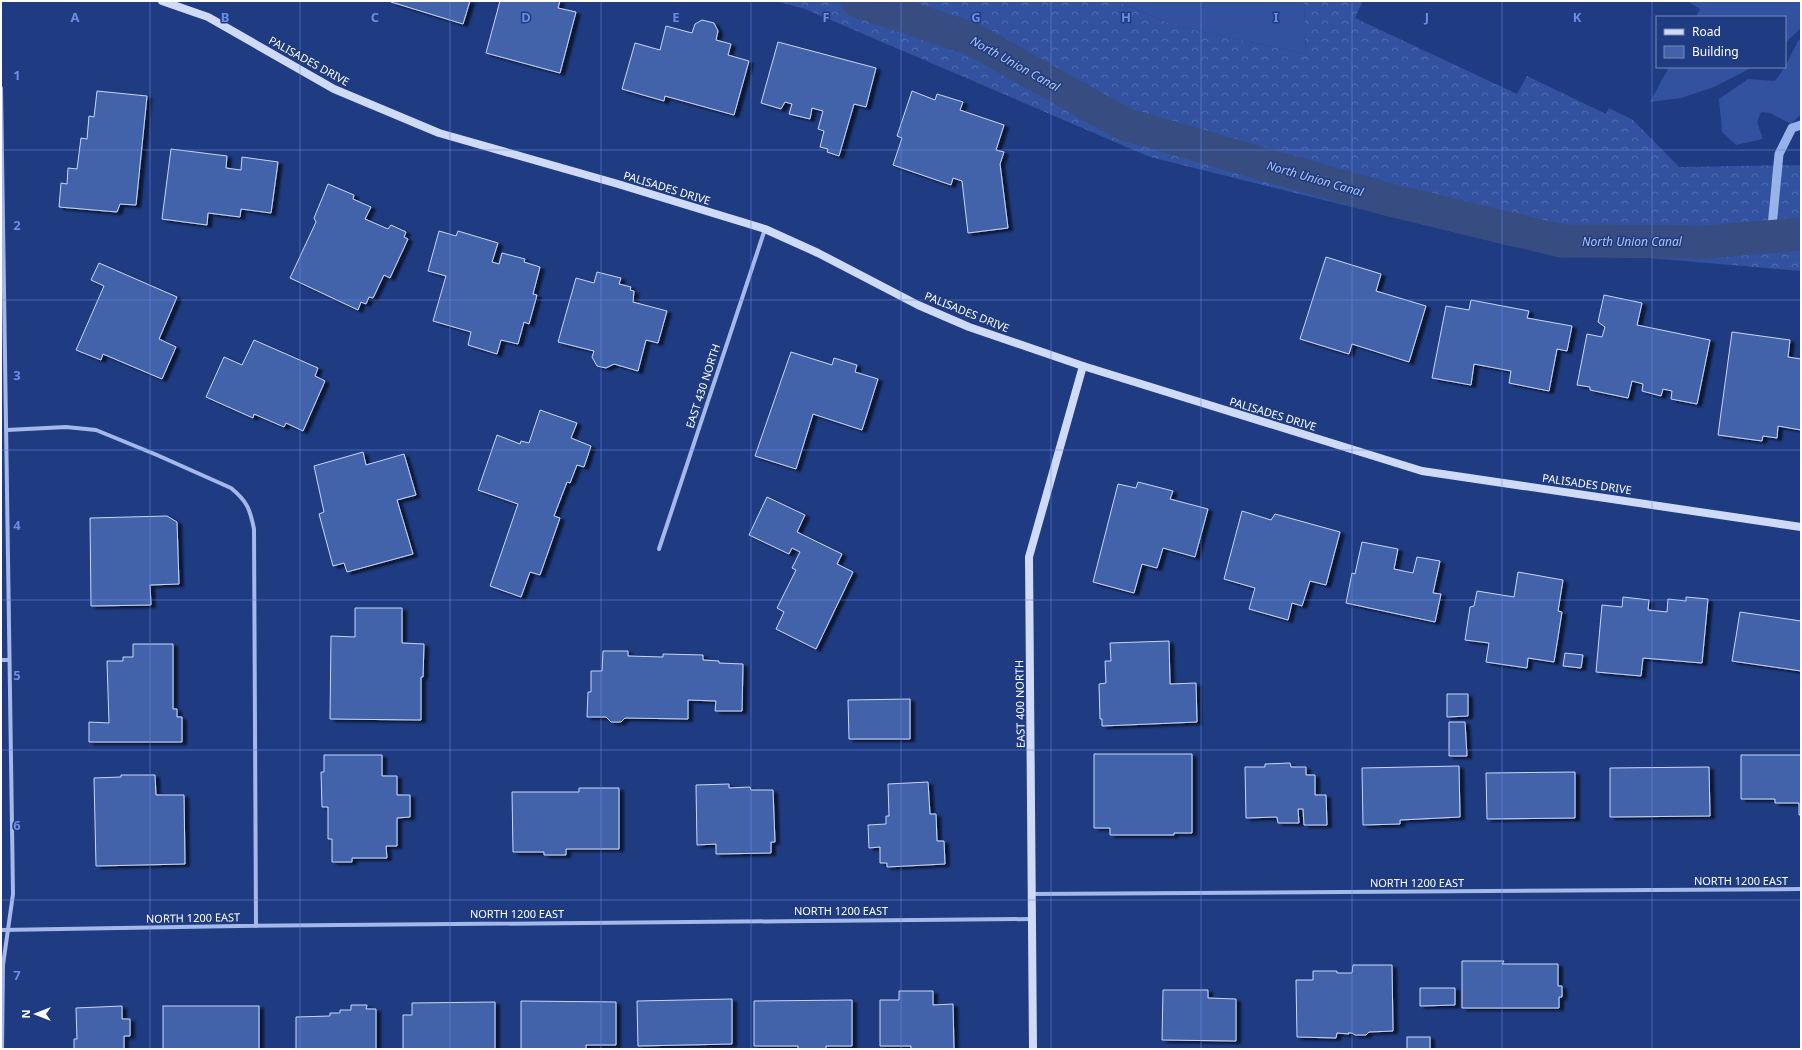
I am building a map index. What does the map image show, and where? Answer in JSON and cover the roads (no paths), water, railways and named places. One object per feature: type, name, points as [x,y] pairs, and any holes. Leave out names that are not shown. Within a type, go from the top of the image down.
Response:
[{"type":"street","name":"PALISADES DRIVE","points":[[162,1],[208,17],[334,89],[439,133],[618,184],[765,229],[818,253],[918,305],[969,326],[1083,366],[1422,471],[1801,527]]},
{"type":"street","points":[[1,88],[7,430],[12,894],[3,965],[2,1049]]},
{"type":"street","name":"EAST 430 NORTH","points":[[658,549],[765,229]]},
{"type":"street","name":"EAST 400 NORTH","points":[[1033,1049],[1029,557],[1083,366]]},
{"type":"street","points":[[7,430],[66,427],[96,430],[231,488],[250,508],[254,529],[256,926]]},
{"type":"street","points":[[1,660],[9,660]]},
{"type":"street","name":"NORTH 1200 EAST","points":[[1032,894],[1801,889]]},
{"type":"street","name":"NORTH 1200 EAST","points":[[1,930],[256,926],[1033,919]]},
{"type":"waterway","name":"North Union Canal","points":[[858,1],[972,39],[1124,124],[1386,199],[1561,241],[1707,242],[1801,234]]},
{"type":"waterway","points":[[1771,237],[1779,154],[1792,128],[1801,125]]}]
